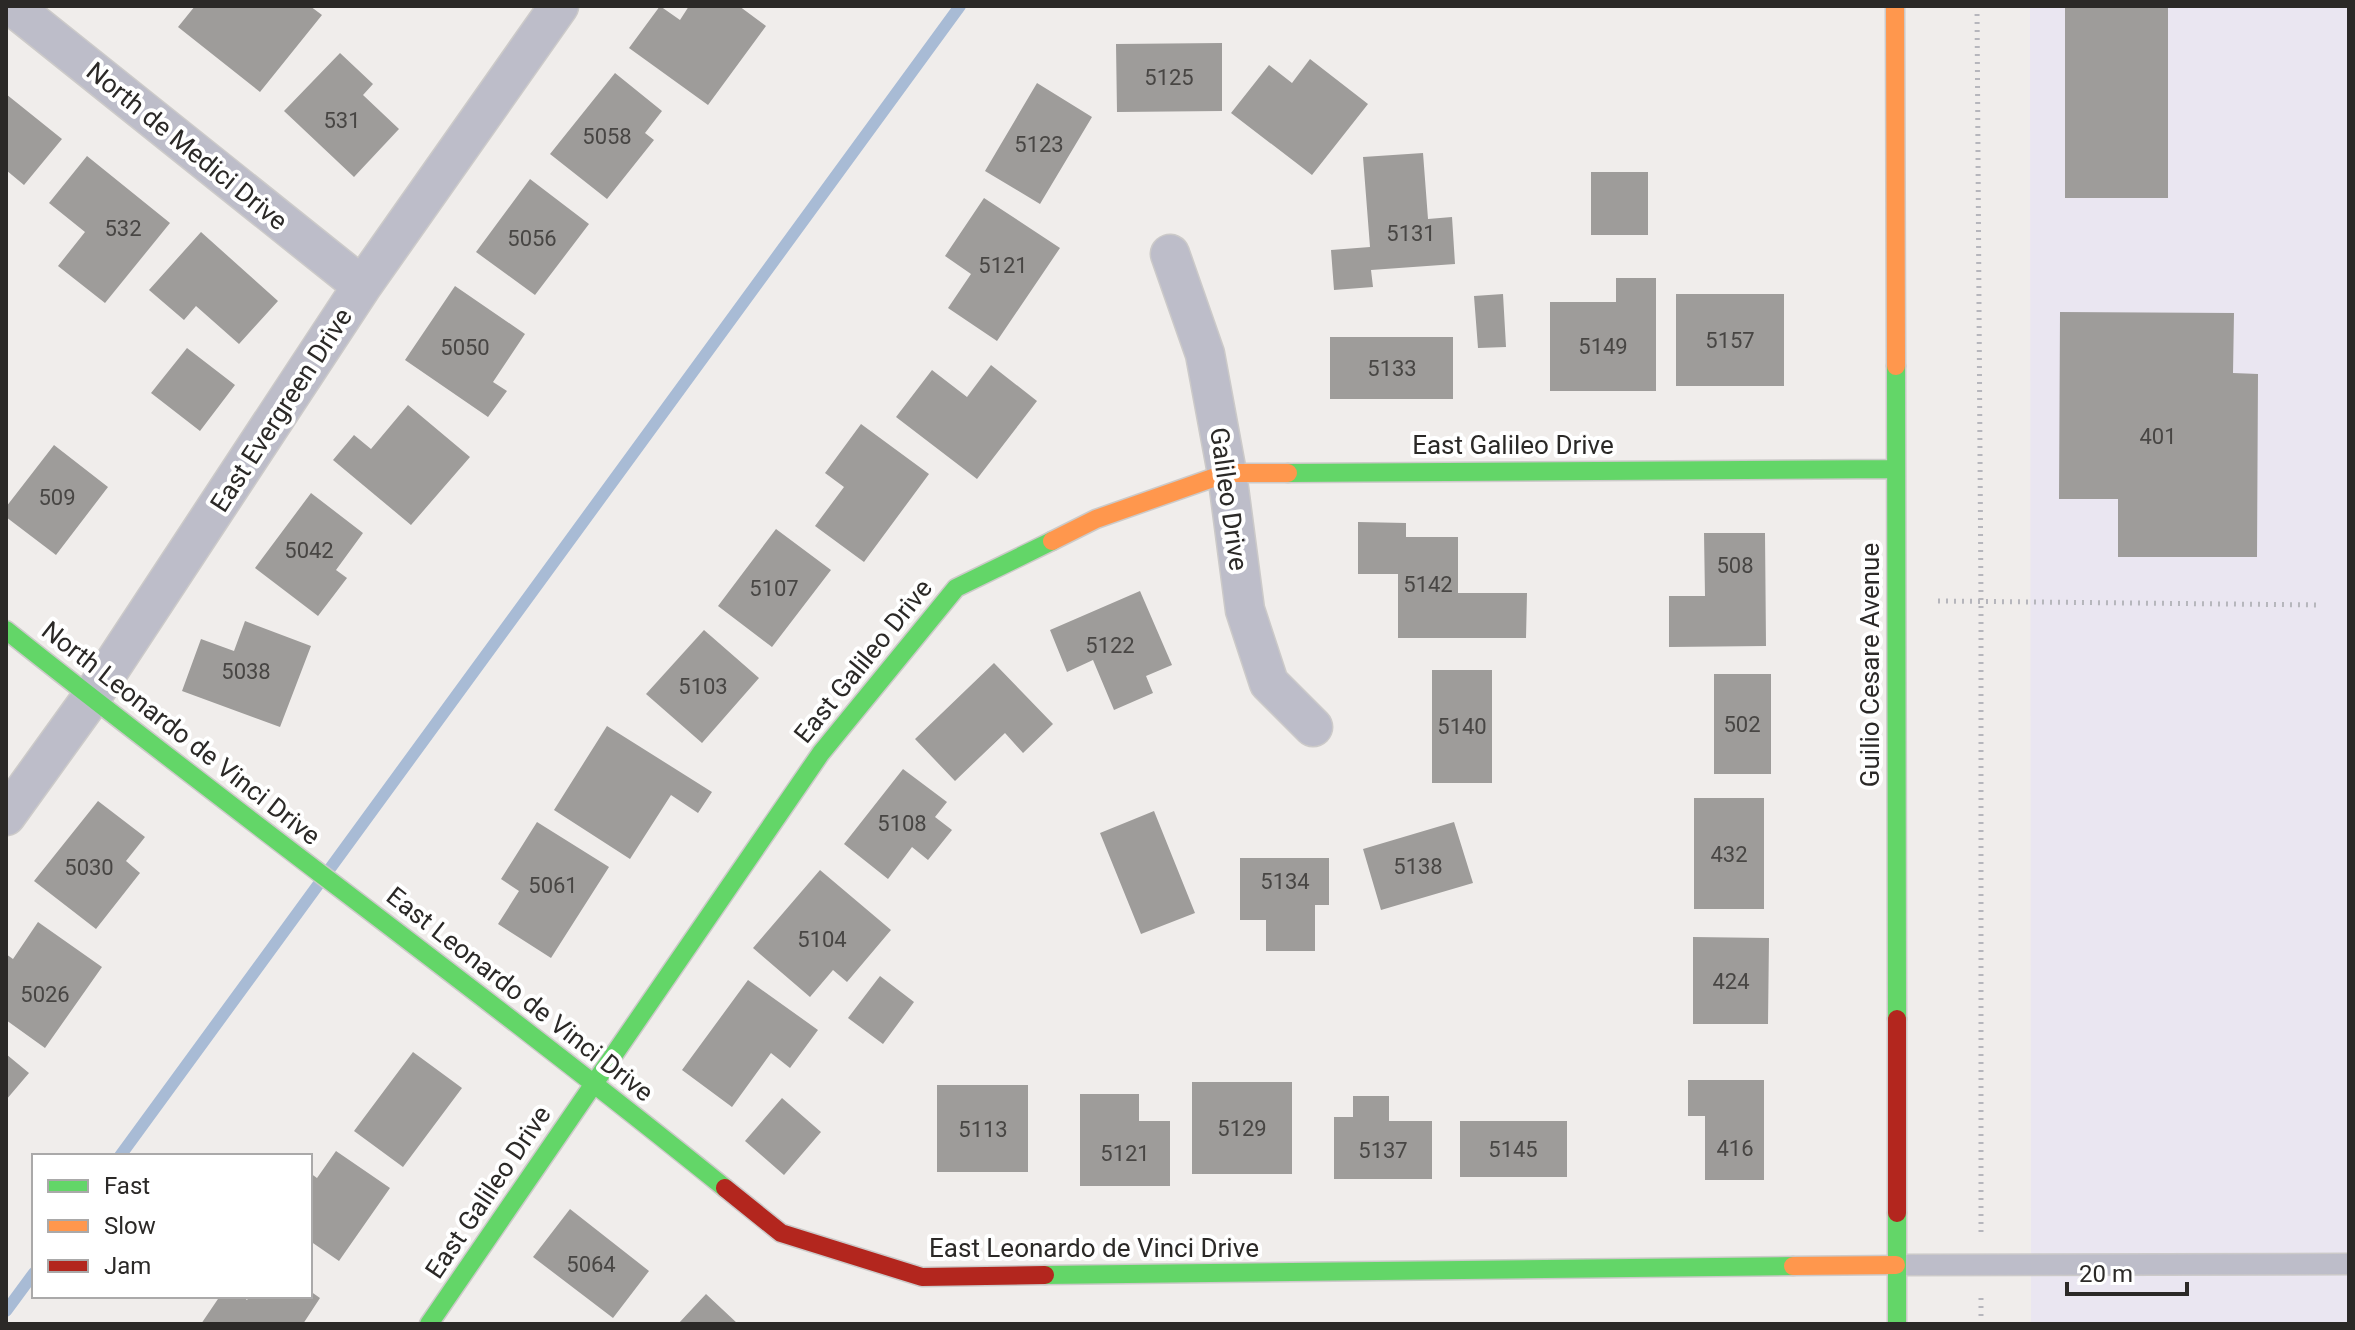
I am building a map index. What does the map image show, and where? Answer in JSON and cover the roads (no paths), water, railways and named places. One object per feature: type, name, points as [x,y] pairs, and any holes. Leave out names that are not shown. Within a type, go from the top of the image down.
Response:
[{"type":"street","name":"North de Medici Drive","points":[[12,6],[362,286]]},
{"type":"street","name":"East Evergreen Drive","points":[[6,816],[91,698],[362,286],[559,6]]},
{"type":"street","name":"Guilio Cesare Avenue","points":[[1895,6],[1897,1324]]},
{"type":"street","name":"Galileo Drive","points":[[1170,254],[1205,354],[1227,473],[1245,610],[1269,683],[1313,727]]},
{"type":"street","name":"East Galileo Drive","points":[[429,1324],[821,753],[956,588],[1096,519],[1227,473],[1895,469]]},
{"type":"street","name":"North Leonardo de Vinci Drive","points":[[6,630],[325,877]]},
{"type":"street","name":"East Leonardo de Vinci Drive","points":[[325,877],[594,1082],[781,1233],[922,1277],[1896,1265]]},
{"type":"lane","points":[[1896,1265],[2349,1264]]},
{"type":"waterway","points":[[121,1154],[960,6]]},
{"type":"waterway","points":[[6,1311],[32,1276]]}]
